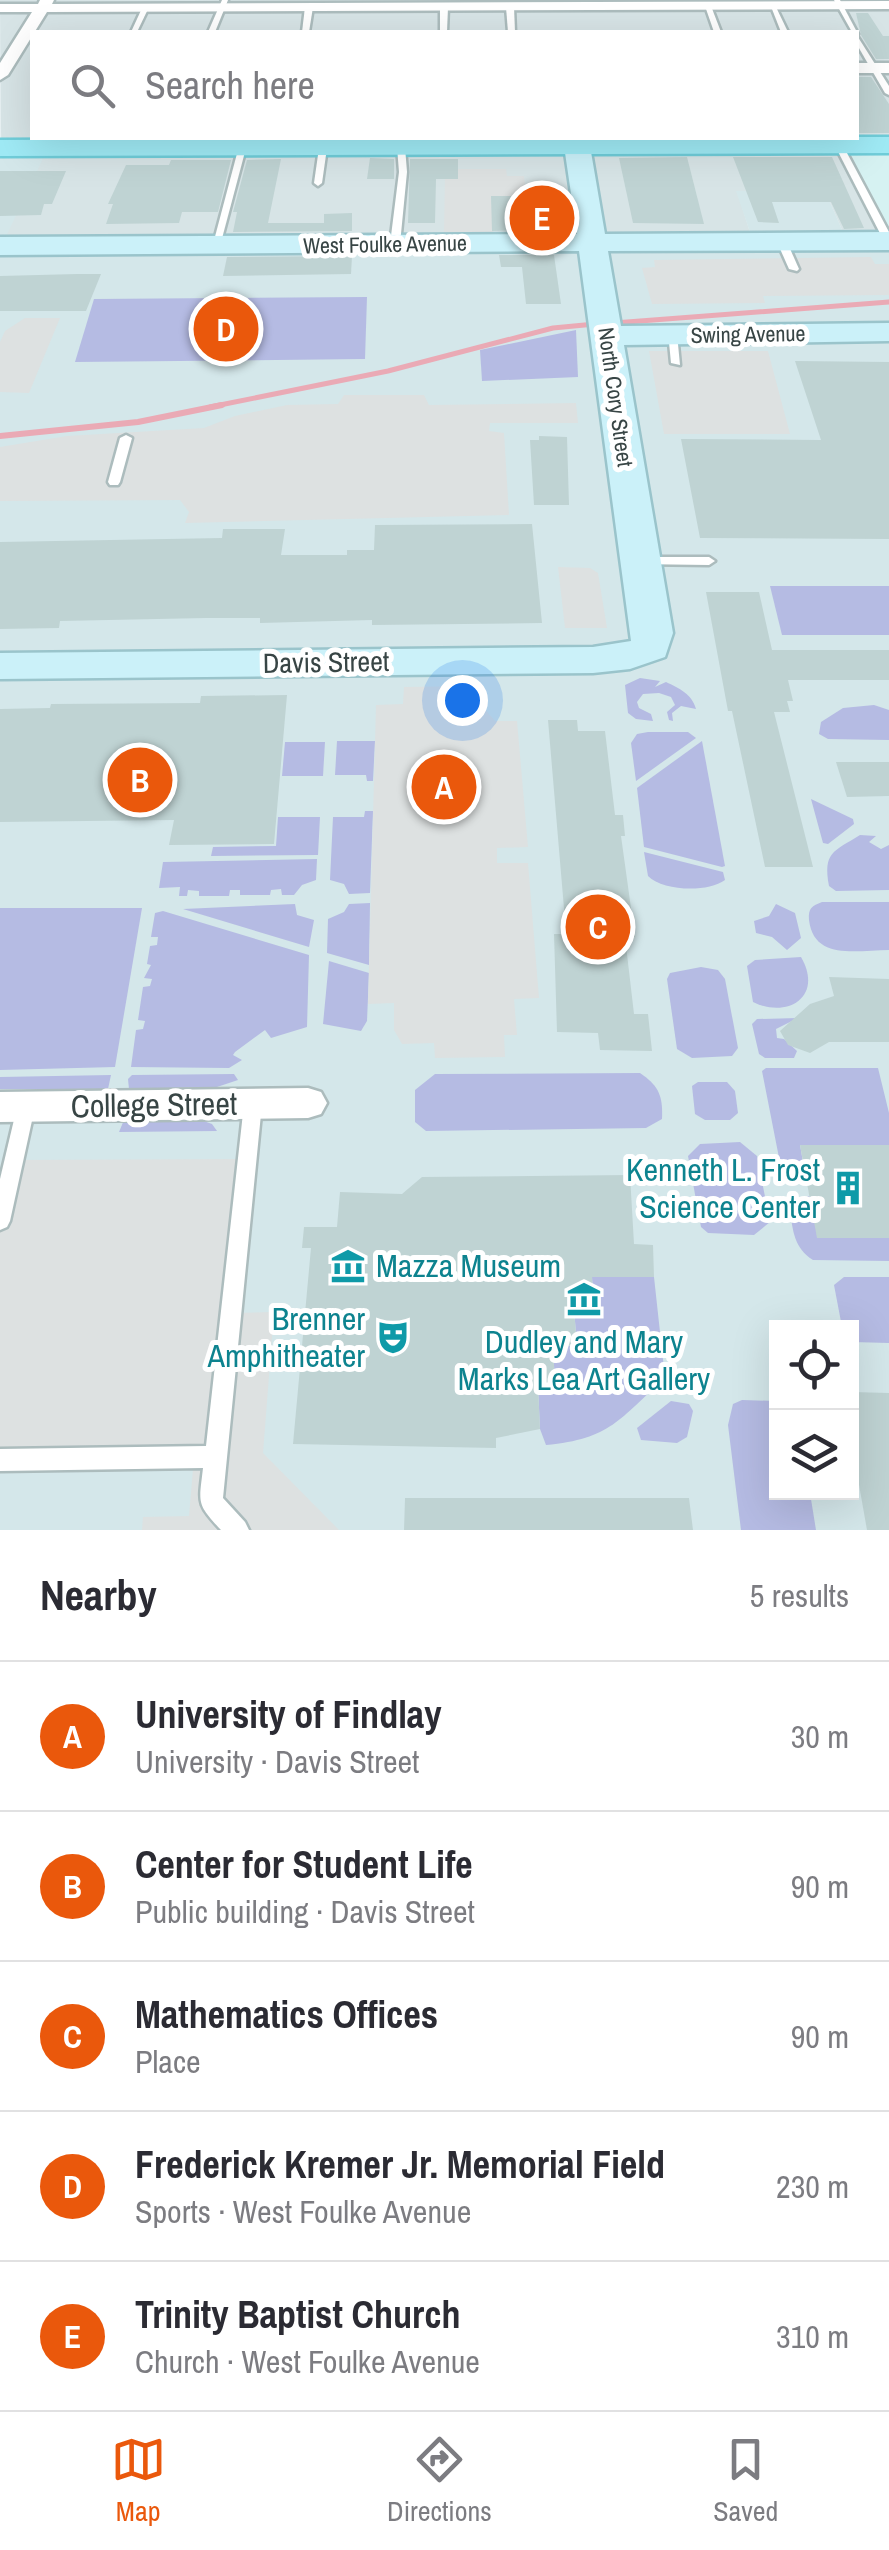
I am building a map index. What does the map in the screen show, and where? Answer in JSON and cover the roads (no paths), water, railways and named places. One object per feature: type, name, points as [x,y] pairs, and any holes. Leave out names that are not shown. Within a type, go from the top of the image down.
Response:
[{"type":"main road","points":[[0,148],[84,143],[242,148],[280,143],[322,148],[443,142],[889,145]]},
{"type":"street","points":[[0,8],[44,4],[145,8],[223,4],[444,7],[557,3],[577,14],[708,6],[889,5]]},
{"type":"street","points":[[1,73],[44,4]]},
{"type":"street","points":[[1,73],[30,71]]},
{"type":"street","name":"North Cory Street","points":[[594,143],[594,243],[653,632],[650,648]]},
{"type":"street","name":"West Foulke Avenue","points":[[0,246],[889,241]]},
{"type":"street","name":"Swing Avenue","points":[[607,326],[674,349],[889,332]]},
{"type":"street","name":"Davis Street","points":[[0,666],[593,660],[630,656],[650,648]]},
{"type":"street","name":"College Street","points":[[13,1107],[308,1103]]},
{"type":"lane","points":[[838,3],[854,30]]},
{"type":"lane","points":[[212,30],[223,4]]},
{"type":"lane","points":[[510,6],[512,30]]},
{"type":"lane","points":[[708,6],[717,30]]},
{"type":"lane","points":[[772,6],[784,30]]},
{"type":"lane","points":[[304,30],[309,7]]},
{"type":"lane","points":[[444,7],[444,30]]},
{"type":"lane","points":[[135,30],[145,8]]},
{"type":"lane","points":[[859,38],[882,68],[889,93]]},
{"type":"lane","points":[[838,142],[889,241]]},
{"type":"lane","points":[[396,244],[403,172],[401,147]]},
{"type":"lane","points":[[215,246],[242,148]]},
{"type":"lane","points":[[318,183],[322,148]]},
{"type":"lane","points":[[782,242],[794,269]]},
{"type":"lane","points":[[114,482],[126,438]]},
{"type":"lane","points":[[641,561],[709,562]]},
{"type":"lane","points":[[237,1530],[211,1502],[253,1104]]},
{"type":"lane","points":[[0,1221],[13,1107]]},
{"type":"lane","points":[[0,1460],[215,1457]]},
{"type":"waterway","points":[[614,323],[889,302]]},
{"type":"waterway","points":[[210,407],[388,371],[553,328],[595,324]]},
{"type":"waterway","points":[[0,436],[138,422],[222,405]]},
{"type":"place","name":"Trinity Baptist Church","points":[[542,218]]},
{"type":"place","name":"Frederick Kremer Jr. Memorial Field","points":[[226,329]]},
{"type":"place","name":"Center for Student Life","points":[[140,780]]},
{"type":"place","name":"University of Findlay","points":[[444,787]]},
{"type":"place","name":"Mathematics Offices","points":[[598,927]]},
{"type":"place","name":"Kenneth L. Frost Science Center","points":[[848,1188]]},
{"type":"place","name":"Mazza Museum","points":[[348,1266]]},
{"type":"place","name":"Dudley and Mary Marks Lea Art Gallery","points":[[584,1299]]},
{"type":"place","name":"Brenner Amphitheater","points":[[393,1337]]}]
